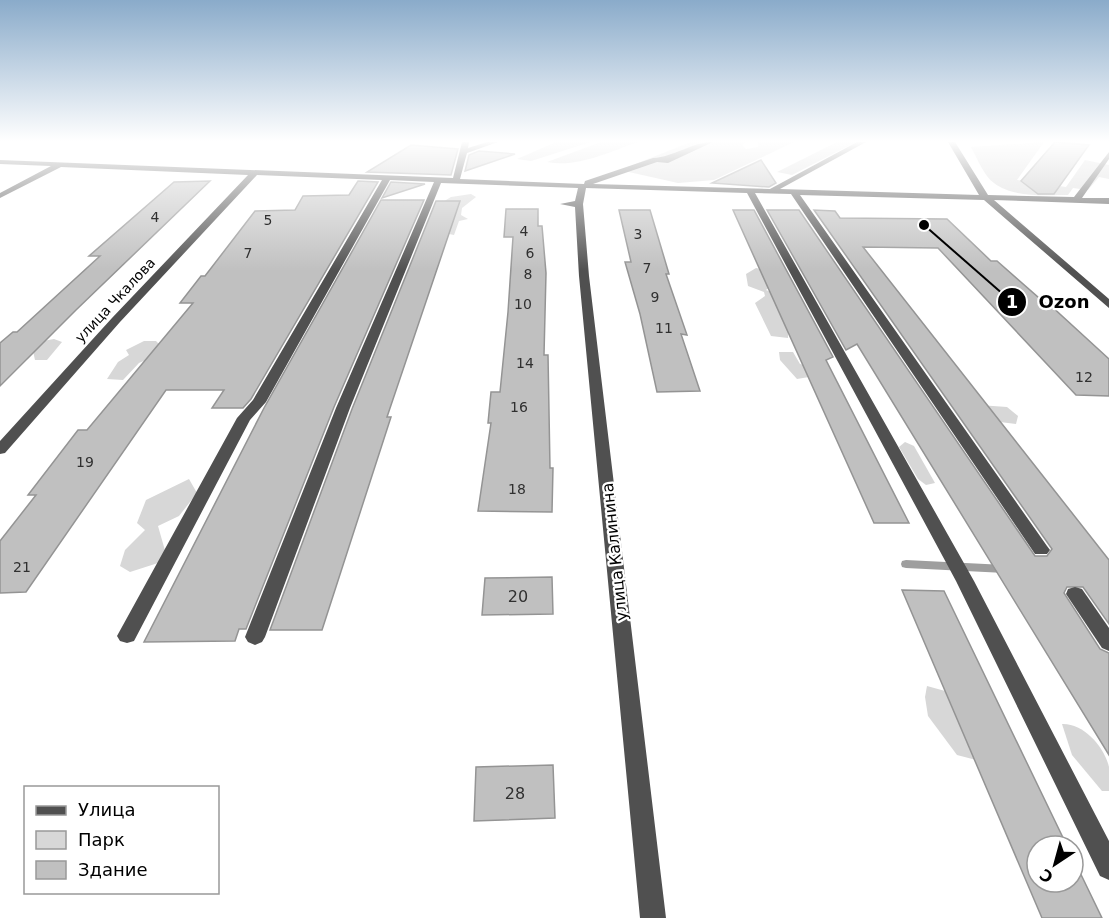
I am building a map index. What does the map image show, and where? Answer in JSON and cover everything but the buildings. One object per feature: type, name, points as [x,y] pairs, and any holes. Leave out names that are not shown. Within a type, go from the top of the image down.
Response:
[{"type":"street","points":[[0,196],[21,185]]},
{"type":"street","name":"улица Чкалова","points":[[0,450],[116,320],[243,185]]},
{"type":"street","points":[[127,636],[244,418],[259,402],[384,185]]},
{"type":"street","points":[[255,637],[343,408],[437,185]]},
{"type":"street","points":[[558,185],[983,195],[1109,201]]},
{"type":"street","points":[[771,191],[783,185]]},
{"type":"street","points":[[977,185],[983,195],[1109,305]]},
{"type":"street","points":[[1076,200],[1087,185]]},
{"type":"street","name":"улица Калинина","points":[[583,186],[572,204],[585,287],[653,918]]},
{"type":"street","points":[[748,190],[965,580],[1109,867]]},
{"type":"street","points":[[793,191],[1041,550]]},
{"type":"street","points":[[1075,594],[1109,643]]},
{"type":"green space","points":[[997,185],[1066,187],[1068,185],[1092,185],[1088,190],[1073,188],[1068,195],[1020,193]]},
{"type":"green space","points":[[471,194],[476,197],[462,208],[461,215],[468,219],[459,221],[454,235],[440,232],[441,203],[451,197]]},
{"type":"green space","points":[[756,268],[765,270],[772,285],[766,290],[781,296],[788,322],[788,338],[771,336],[755,303],[765,296],[764,292],[748,286],[746,274]]},
{"type":"green space","points":[[54,339],[62,342],[47,360],[35,360],[33,351],[43,341]]},
{"type":"green space","points":[[144,341],[156,341],[162,347],[157,355],[139,363],[123,380],[107,379],[118,362],[129,355],[126,350]]},
{"type":"green space","points":[[779,352],[793,352],[800,364],[813,367],[815,376],[797,379],[780,360]]},
{"type":"green space","points":[[979,405],[1007,407],[1018,416],[1016,424],[992,421]]},
{"type":"green space","points":[[905,442],[914,446],[935,483],[926,485],[918,479],[899,447]]},
{"type":"green space","points":[[189,479],[197,493],[179,516],[158,526],[166,554],[158,563],[130,572],[120,566],[125,550],[145,530],[137,523],[146,500]]},
{"type":"green space","points":[[927,686],[956,694],[980,761],[957,755],[928,716],[925,697]]},
{"type":"green space","points":[[1062,724],[1078,727],[1092,737],[1102,751],[1109,767],[1109,791],[1102,791],[1072,755]]},
{"type":"waterway","points":[[906,564],[1005,569]]},
{"type":"place","name":"Ozon","points":[[924,225]]}]
